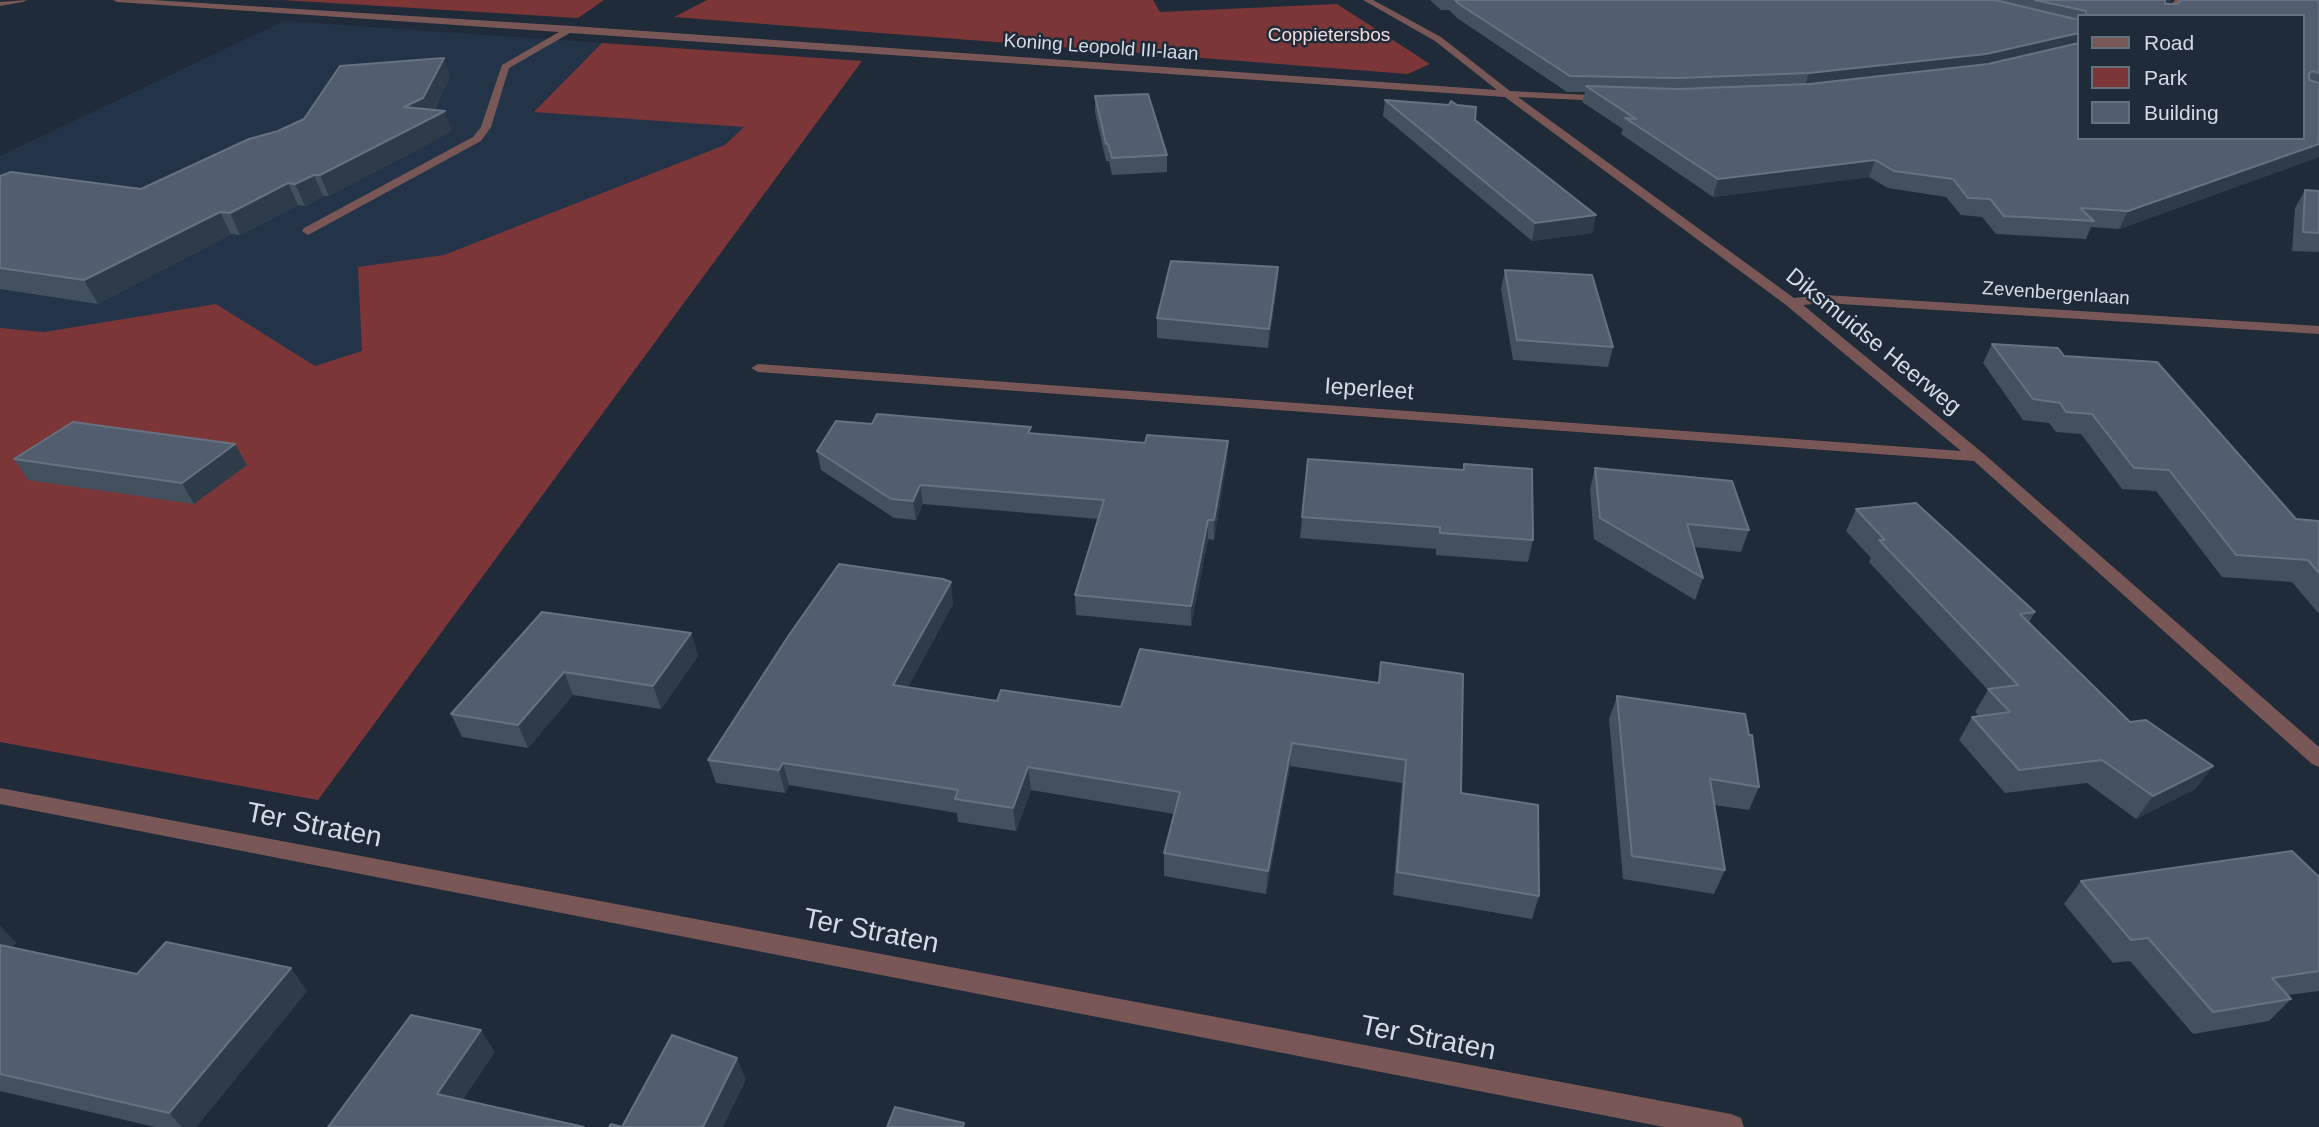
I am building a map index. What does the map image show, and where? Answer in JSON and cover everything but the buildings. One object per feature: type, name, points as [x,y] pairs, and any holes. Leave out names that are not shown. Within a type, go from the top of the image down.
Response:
[{"type":"street","points":[[0,4],[23,0]]},
{"type":"street","name":"Koning Leopold III-laan","points":[[117,0],[1507,94],[1613,98]]},
{"type":"street","name":"Diksmuidse Heerweg","points":[[1367,0],[1438,39],[1507,94],[1791,302],[1978,457],[2319,759]]},
{"type":"street","points":[[2166,14],[2179,0]]},
{"type":"street","points":[[308,231],[477,139],[486,127],[505,67],[572,29]]},
{"type":"street","name":"Zevenbergenlaan","points":[[1791,302],[1825,299],[2319,330]]},
{"type":"street","name":"Ieperleet","points":[[758,368],[1978,457]]},
{"type":"street","name":"Ter Straten","points":[[0,796],[1731,1127]]},
{"type":"shaded area","points":[[284,21],[862,61],[318,800],[0,742],[0,156]]},
{"type":"green space","points":[[282,0],[604,0],[578,18]]},
{"type":"green space","name":"Coppietersbos","points":[[707,0],[1153,0],[1160,12],[1337,4],[1430,64],[1408,74],[674,17]]},
{"type":"green space","points":[[602,43],[862,61],[318,800],[0,742],[0,328],[44,332],[216,304],[315,366],[362,351],[358,267],[444,255],[725,145],[744,127],[534,112]]}]
